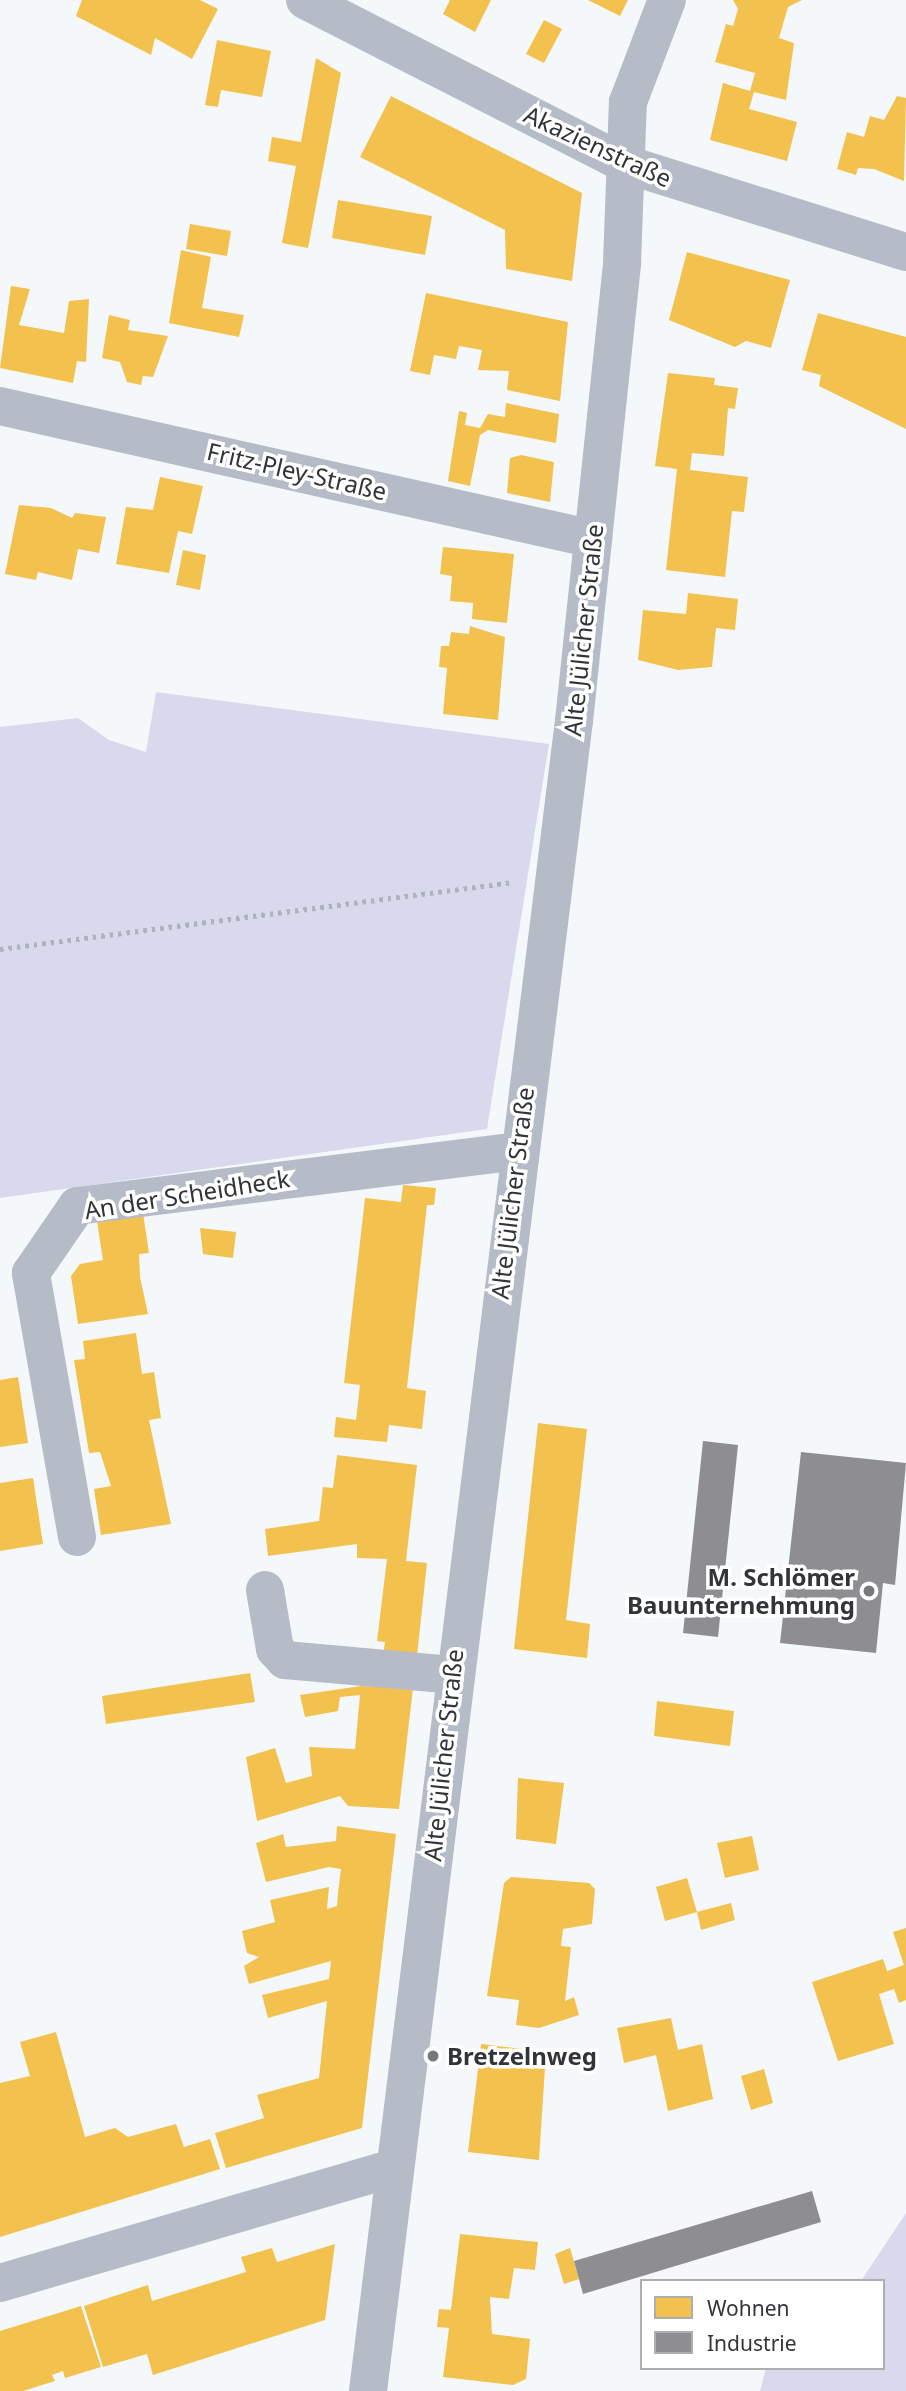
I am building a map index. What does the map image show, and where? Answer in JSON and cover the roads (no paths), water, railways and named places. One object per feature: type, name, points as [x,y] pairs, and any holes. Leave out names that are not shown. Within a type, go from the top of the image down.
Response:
[{"type":"street","name":"Akazienstraße","points":[[305,0],[625,164],[906,253]]},
{"type":"street","name":"Alte Jülicher Straße","points":[[368,2391],[517,1151],[556,876],[593,539],[635,70],[667,0]]},
{"type":"street","name":"Fritz-Pley-Straße","points":[[0,406],[593,539]]},
{"type":"street","name":"An der Scheidheck","points":[[77,1537],[31,1273],[77,1206],[517,1151]]},
{"type":"street","points":[[265,1590],[275,1649],[285,1660],[452,1675]]},
{"type":"street","points":[[0,2283],[394,2168]]},
{"type":"place","name":"M. Schlömer Bauunternehmung","points":[[869,1591]]},
{"type":"place","name":"Bretzelnweg","points":[[433,2056]]}]
